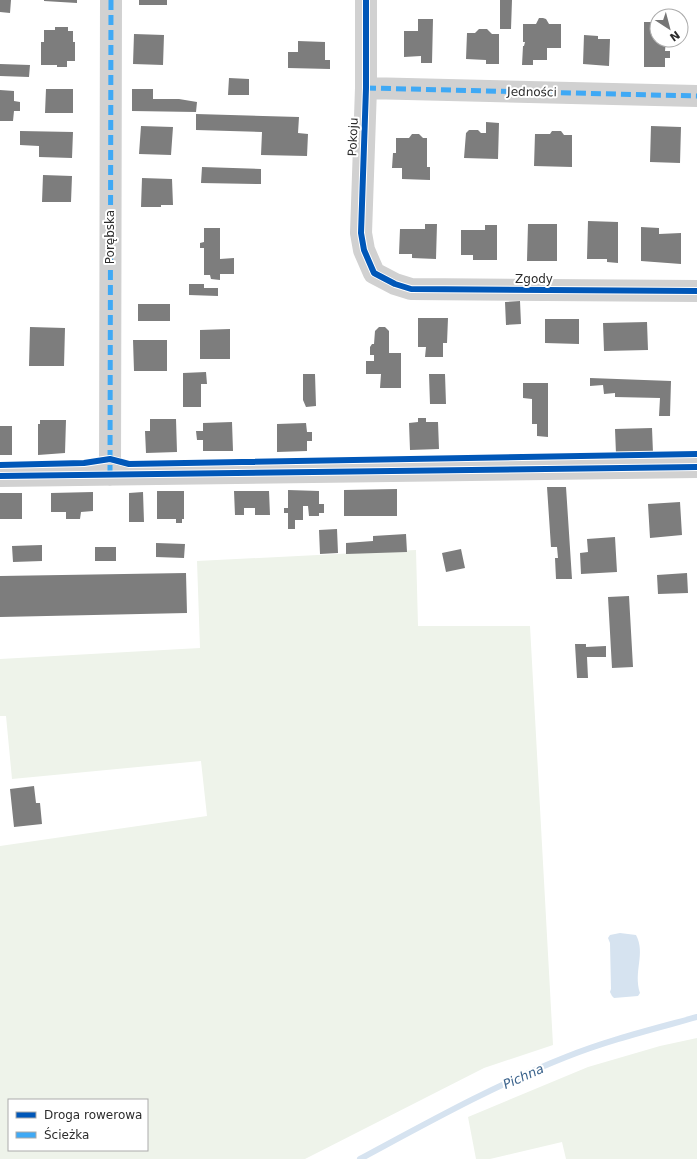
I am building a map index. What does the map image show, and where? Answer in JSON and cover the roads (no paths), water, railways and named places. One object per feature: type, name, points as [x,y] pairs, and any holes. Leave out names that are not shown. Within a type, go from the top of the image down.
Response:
[{"type":"street","name":"Porębska","points":[[110,475],[111,0]]},
{"type":"street","name":"Pokoju","points":[[366,0],[366,88],[361,233],[364,250],[374,274]]},
{"type":"street","name":"Jedności","points":[[366,88],[697,96]]},
{"type":"street","name":"Zgody","points":[[374,274],[395,284],[411,289],[697,291]]},
{"type":"street","points":[[0,476],[697,466]]},
{"type":"water","points":[[620,933],[636,935],[639,942],[640,956],[638,985],[640,993],[638,996],[614,998],[610,992],[610,943],[608,938],[610,935]]},
{"type":"waterway","name":"Pichna","points":[[360,1159],[462,1105],[513,1080],[566,1057],[598,1045],[697,1017]]}]
